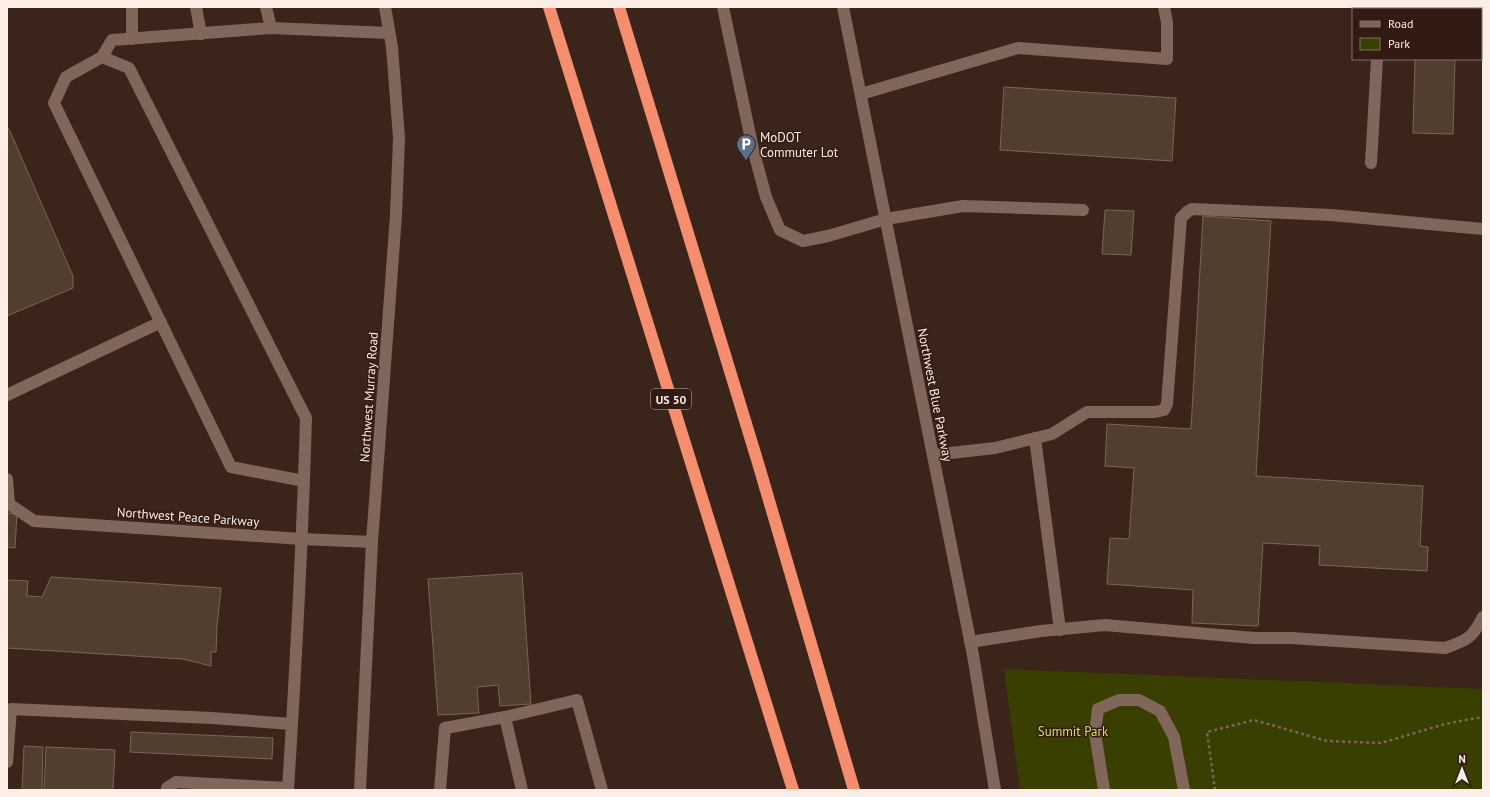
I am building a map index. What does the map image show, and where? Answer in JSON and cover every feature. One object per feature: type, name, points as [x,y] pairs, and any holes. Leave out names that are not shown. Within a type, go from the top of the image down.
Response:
[{"type":"highway","name":"US 50","points":[[549,7],[793,790]]},
{"type":"highway","points":[[619,7],[758,463],[854,790]]},
{"type":"street","points":[[132,7],[132,39]]},
{"type":"street","points":[[196,7],[201,34]]},
{"type":"street","points":[[266,7],[271,28]]},
{"type":"street","name":"Northwest Murray Road","points":[[360,790],[372,542],[396,215],[399,138],[392,47],[385,7]]},
{"type":"street","points":[[723,7],[753,149],[766,197],[780,230],[803,241],[828,236],[886,219],[963,206],[1083,210]]},
{"type":"street","name":"Northwest Blue Parkway","points":[[843,7],[970,642],[995,790]]},
{"type":"street","points":[[861,94],[1018,48],[1167,59],[1167,22],[1164,7]]},
{"type":"street","points":[[304,481],[231,467],[54,103],[66,78],[102,57],[112,40],[271,28],[389,33]]},
{"type":"street","points":[[102,57],[129,68],[306,418],[302,539],[288,789],[176,782],[167,788],[167,790]]},
{"type":"street","points":[[1371,163],[1377,60]]},
{"type":"street","points":[[933,455],[995,448],[1052,434],[1087,412],[1155,412],[1164,410],[1167,404],[1181,218],[1192,209],[1331,215],[1483,229]]},
{"type":"street","points":[[7,395],[161,322]]},
{"type":"street","points":[[1036,438],[1060,630]]},
{"type":"street","name":"Northwest Peace Parkway","points":[[7,480],[8,504],[34,521],[302,539],[372,542]]},
{"type":"street","points":[[970,642],[1106,625],[1254,638],[1292,638],[1446,648],[1464,641],[1475,631],[1483,617]]},
{"type":"street","points":[[440,790],[445,728],[505,717],[577,700],[602,790]]},
{"type":"street","points":[[1104,790],[1095,733],[1098,709],[1119,700],[1139,700],[1160,711],[1174,738],[1184,790]]},
{"type":"street","points":[[7,762],[11,709],[212,718],[292,724]]},
{"type":"street","points":[[505,717],[522,790]]},
{"type":"path","points":[[1215,790],[1207,732],[1254,720],[1327,741],[1381,743],[1445,724],[1483,718]]},
{"type":"green space","name":"Summit Park","points":[[1004,669],[1483,689],[1483,790],[1020,790]]},
{"type":"building","points":[[1417,7],[1457,7],[1457,8]]},
{"type":"building","points":[[1415,60],[1455,60],[1453,134],[1413,133]]},
{"type":"building","points":[[1004,87],[1176,98],[1172,161],[1000,150]]},
{"type":"building","points":[[7,129],[9,129],[73,276],[73,288],[7,316]]},
{"type":"building","points":[[1105,210],[1134,211],[1131,255],[1102,254]]},
{"type":"building","points":[[1203,216],[1271,221],[1256,476],[1423,486],[1420,546],[1428,547],[1427,571],[1319,565],[1320,546],[1263,543],[1258,626],[1192,623],[1193,590],[1107,584],[1110,538],[1129,539],[1134,468],[1105,466],[1107,424],[1191,429]]},
{"type":"building","points":[[7,513],[17,514],[15,548],[7,547]]},
{"type":"building","points":[[522,573],[531,704],[500,706],[498,685],[477,687],[479,713],[438,715],[428,579]]},
{"type":"building","points":[[51,577],[221,588],[216,652],[211,652],[211,666],[183,659],[7,648],[7,580],[28,581],[27,596],[42,597]]},
{"type":"building","points":[[131,732],[273,738],[272,759],[130,752]]},
{"type":"building","points":[[24,746],[43,747],[42,790],[22,790]]},
{"type":"building","points":[[46,747],[115,750],[113,790],[44,790]]},
{"type":"place","name":"MoDOT Commuter Lot","points":[[746,161]]}]
